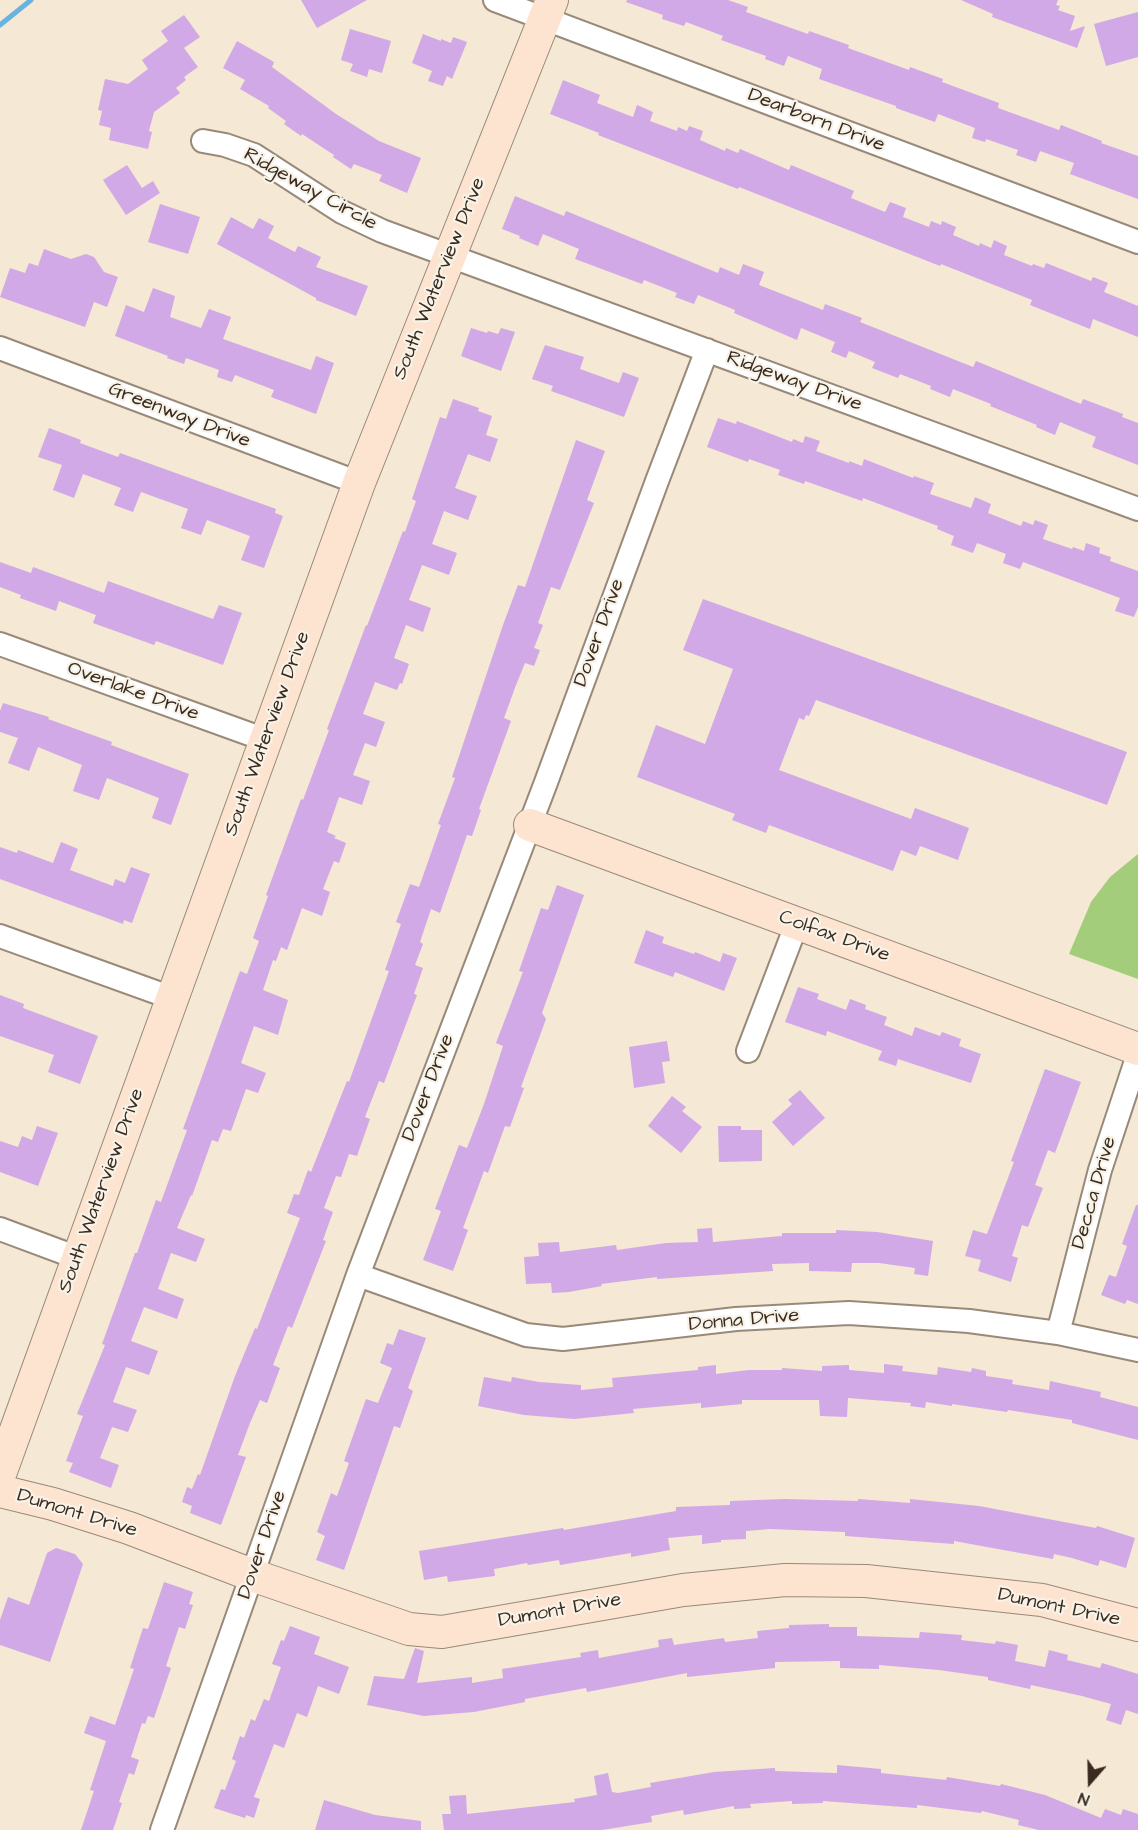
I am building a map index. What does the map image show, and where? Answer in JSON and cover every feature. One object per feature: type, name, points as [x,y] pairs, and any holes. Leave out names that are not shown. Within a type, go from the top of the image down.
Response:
[{"type":"street","name":"Dearborn Drive","points":[[495,0],[537,8],[1138,242]]},
{"type":"street","name":"South Waterview Drive","points":[[0,1474],[69,1254],[350,480],[537,8]]},
{"type":"street","name":"Ridgeway Circle","points":[[203,141],[225,145],[254,156],[342,212],[382,231],[440,252]]},
{"type":"street","name":"Ridgeway Drive","points":[[440,252],[1138,508]]},
{"type":"street","name":"Greenway Drive","points":[[0,348],[350,480]]},
{"type":"street","name":"Dover Drive","points":[[166,1829],[252,1575],[358,1275],[708,350]]},
{"type":"street","name":"Overlake Drive","points":[[0,645],[257,737]]},
{"type":"street","name":"Colfax Drive","points":[[530,825],[1138,1049]]},
{"type":"street","points":[[748,1051],[797,922]]},
{"type":"street","points":[[0,936],[162,994]]},
{"type":"street","name":"Decca Drive","points":[[1058,1333],[1100,1170],[1138,1055]]},
{"type":"street","points":[[0,1229],[69,1254]]},
{"type":"street","name":"South Waterview Drive","points":[[0,1413],[69,1254]]},
{"type":"street","name":"Donna Drive","points":[[358,1275],[526,1335],[563,1339],[736,1319],[849,1313],[969,1320],[1058,1333],[1138,1350]]},
{"type":"street","name":"Dumont Drive","points":[[0,1491],[53,1504],[129,1528],[252,1575],[409,1629],[442,1632],[683,1590],[785,1580],[866,1581],[1042,1600],[1138,1625]]},
{"type":"green space","points":[[1138,854],[1138,979],[1069,954],[1091,902],[1110,877]]},
{"type":"building","points":[[301,0],[367,0],[317,28]]},
{"type":"building","points":[[627,0],[728,0],[748,7],[746,12],[808,34],[809,31],[849,45],[848,48],[909,70],[910,67],[943,79],[942,82],[999,103],[998,108],[1059,130],[1061,125],[1138,156],[1138,199],[1070,174],[1074,163],[1040,151],[1036,162],[1016,155],[1018,150],[986,139],[985,142],[972,138],[975,128],[938,114],[935,122],[896,108],[896,106],[819,79],[822,69],[788,56],[784,66],[765,59],[766,56],[721,40],[723,36],[686,22],[684,26],[662,19],[663,15],[626,2]]},
{"type":"building","points":[[961,0],[1058,0],[1056,5],[1060,6],[1058,10],[1075,16],[1070,31],[1085,26],[1077,48],[992,17],[993,14]]},
{"type":"building","points":[[1138,12],[1138,57],[1106,66],[1094,24]]},
{"type":"building","points":[[184,15],[200,37],[184,48],[198,67],[184,77],[186,80],[176,88],[180,93],[154,112],[149,131],[152,132],[148,149],[109,140],[111,128],[99,125],[102,111],[98,110],[105,79],[128,84],[148,69],[142,60],[168,41],[161,31]]},
{"type":"building","points":[[350,29],[391,41],[382,73],[369,69],[367,77],[350,71],[353,64],[341,60]]},
{"type":"building","points":[[423,34],[451,43],[453,37],[467,42],[452,79],[447,76],[443,86],[428,81],[432,71],[412,63]]},
{"type":"building","points":[[237,41],[274,62],[272,67],[336,114],[379,141],[421,158],[407,193],[379,181],[382,175],[354,164],[351,169],[333,157],[334,155],[284,124],[286,121],[268,108],[269,106],[240,89],[245,80],[223,68]]},
{"type":"building","points":[[563,80],[600,95],[597,103],[633,117],[637,105],[653,112],[650,121],[677,131],[678,127],[687,131],[689,126],[703,131],[700,140],[725,151],[726,148],[738,153],[740,149],[789,170],[791,165],[854,191],[851,198],[885,212],[890,202],[906,208],[903,217],[929,227],[931,221],[941,225],[942,221],[956,227],[953,235],[979,246],[980,243],[991,248],[994,240],[1007,246],[1004,255],[1032,266],[1033,264],[1044,268],[1046,263],[1091,281],[1093,277],[1108,283],[1104,292],[1138,306],[1138,337],[1093,319],[1090,329],[1030,305],[1032,300],[598,135],[599,133],[550,114]]},
{"type":"building","points":[[127,165],[142,188],[153,181],[160,193],[126,215],[103,180]]},
{"type":"building","points":[[515,196],[564,216],[566,211],[718,273],[720,267],[739,275],[743,264],[764,272],[759,285],[823,310],[825,304],[862,318],[860,322],[973,367],[976,361],[1081,404],[1083,399],[1123,414],[1122,417],[1138,423],[1138,465],[1092,447],[1096,437],[1060,422],[1055,435],[990,406],[991,404],[953,389],[950,397],[930,389],[931,386],[900,374],[898,378],[872,368],[875,362],[849,351],[846,358],[831,352],[835,342],[801,328],[797,340],[698,295],[694,304],[675,297],[677,293],[644,280],[642,284],[575,259],[579,249],[543,234],[538,246],[519,238],[520,236],[502,229]]},
{"type":"building","points":[[160,204],[200,217],[188,254],[148,242]]},
{"type":"building","points":[[231,217],[253,229],[259,218],[274,226],[268,238],[295,252],[298,246],[321,257],[316,267],[368,286],[356,316],[316,300],[217,244]]},
{"type":"building","points":[[44,249],[71,259],[86,254],[94,257],[104,272],[118,277],[107,307],[94,302],[85,327],[0,297],[10,268],[25,273],[29,263],[38,266]]},
{"type":"building","points":[[153,288],[175,296],[170,317],[201,328],[209,309],[231,317],[223,339],[311,370],[316,356],[334,363],[316,414],[271,397],[274,390],[235,375],[232,382],[217,377],[219,370],[186,358],[184,364],[115,336],[126,305],[144,312]]},
{"type":"building","points":[[471,328],[498,334],[501,328],[515,332],[501,371],[461,356]]},
{"type":"building","points":[[545,345],[584,357],[580,369],[619,383],[623,372],[639,378],[624,417],[551,391],[553,386],[532,379]]},
{"type":"building","points":[[453,399],[479,408],[478,411],[492,416],[486,435],[498,439],[490,462],[468,454],[455,488],[477,496],[468,520],[444,511],[432,544],[457,553],[449,575],[422,565],[409,600],[431,608],[423,632],[406,625],[394,658],[409,664],[402,684],[400,683],[397,690],[375,682],[363,714],[385,722],[376,747],[365,743],[353,775],[370,781],[362,805],[339,797],[327,832],[346,843],[339,863],[334,861],[323,889],[330,892],[322,916],[302,908],[287,950],[281,947],[276,961],[273,960],[263,990],[288,1000],[278,1035],[254,1026],[241,1063],[266,1073],[258,1093],[246,1089],[231,1131],[223,1129],[218,1142],[212,1140],[192,1196],[177,1228],[205,1239],[196,1262],[171,1253],[158,1289],[184,1299],[177,1319],[144,1307],[131,1341],[158,1351],[149,1375],[126,1367],[113,1402],[137,1410],[128,1432],[112,1427],[100,1458],[119,1465],[111,1488],[69,1472],[73,1463],[66,1461],[83,1416],[77,1414],[105,1345],[102,1344],[156,1200],[161,1202],[187,1130],[183,1129],[240,971],[247,974],[259,941],[253,938],[268,896],[266,895],[366,625],[403,531],[405,532],[416,501],[412,499],[440,417],[446,419]]},
{"type":"building","points":[[718,418],[736,424],[737,421],[792,442],[793,439],[803,443],[805,436],[820,441],[816,451],[862,466],[864,459],[913,478],[914,476],[934,483],[930,494],[971,508],[975,497],[991,504],[988,513],[1021,526],[1023,521],[1033,525],[1035,520],[1048,525],[1043,539],[1084,551],[1086,543],[1100,548],[1099,553],[1111,557],[1110,561],[1138,571],[1138,607],[1134,617],[1115,611],[1120,598],[1023,562],[1020,569],[1003,563],[1006,554],[977,543],[973,553],[951,545],[954,536],[937,529],[938,526],[863,498],[862,501],[805,481],[804,484],[778,475],[780,470],[749,459],[748,462],[707,447]]},
{"type":"building","points":[[49,428],[81,440],[80,443],[118,457],[120,453],[276,509],[275,513],[283,516],[264,568],[241,560],[250,536],[207,520],[201,535],[181,528],[188,509],[141,492],[133,512],[114,505],[121,488],[83,474],[74,498],[53,490],[62,465],[38,457]]},
{"type":"building","points":[[576,440],[605,451],[587,500],[594,503],[560,590],[551,587],[538,623],[543,625],[534,648],[540,650],[534,666],[525,663],[516,685],[504,718],[511,721],[479,809],[481,810],[472,836],[467,835],[440,913],[431,909],[420,942],[423,944],[415,965],[423,968],[414,994],[417,995],[384,1083],[379,1081],[365,1117],[370,1119],[357,1156],[349,1154],[341,1177],[336,1176],[324,1208],[333,1212],[323,1240],[326,1241],[292,1328],[288,1326],[273,1365],[280,1368],[267,1403],[260,1400],[238,1455],[246,1457],[221,1525],[190,1513],[192,1506],[182,1502],[187,1487],[192,1489],[198,1474],[200,1475],[235,1376],[255,1328],[257,1329],[300,1218],[287,1213],[294,1194],[299,1195],[308,1170],[311,1172],[347,1081],[349,1082],[389,971],[385,970],[401,924],[396,922],[410,884],[419,887],[441,825],[438,824],[455,778],[452,777],[503,625],[518,585],[525,587]]},
{"type":"building","points":[[0,562],[31,573],[33,567],[104,593],[108,581],[213,619],[219,605],[242,613],[223,665],[156,641],[154,645],[93,623],[96,615],[59,601],[56,611],[20,598],[21,595],[0,587]]},
{"type":"building","points":[[703,599],[1127,752],[1107,805],[816,700],[809,716],[806,715],[804,720],[799,718],[779,770],[911,819],[915,808],[969,828],[958,860],[920,846],[916,856],[901,850],[893,871],[769,825],[766,833],[732,820],[735,814],[637,777],[656,725],[705,744],[733,669],[683,650]]},
{"type":"building","points":[[3,703],[49,717],[48,719],[112,742],[111,745],[189,774],[171,825],[152,818],[159,798],[107,778],[99,800],[73,791],[82,765],[38,747],[29,771],[8,763],[18,738],[0,732],[0,711]]},
{"type":"building","points":[[61,842],[78,849],[70,870],[113,886],[115,879],[125,883],[131,867],[150,874],[132,923],[124,920],[123,924],[0,879],[0,847],[17,853],[18,850],[53,863]]},
{"type":"building","points":[[557,885],[584,895],[542,1013],[546,1019],[521,1087],[524,1088],[510,1127],[505,1126],[488,1173],[484,1171],[463,1228],[468,1230],[453,1271],[423,1260],[441,1211],[435,1209],[459,1145],[467,1148],[484,1104],[503,1046],[496,1043],[523,972],[519,971],[541,908],[548,910]]},
{"type":"building","points":[[646,930],[664,937],[662,943],[720,962],[723,953],[737,958],[724,991],[675,972],[673,977],[634,963]]},
{"type":"building","points":[[798,987],[819,994],[817,999],[846,1010],[850,999],[866,1005],[865,1009],[887,1017],[884,1025],[912,1036],[915,1027],[940,1036],[942,1032],[961,1039],[959,1046],[981,1054],[971,1083],[898,1059],[896,1066],[878,1060],[882,1051],[827,1031],[826,1036],[785,1022]]},
{"type":"building","points":[[0,995],[24,1004],[23,1008],[98,1036],[80,1084],[48,1072],[54,1055],[0,1036]]},
{"type":"building","points":[[667,1041],[670,1061],[662,1062],[665,1083],[634,1088],[629,1047]]},
{"type":"building","points":[[1045,1069],[1081,1082],[1055,1153],[1048,1150],[1035,1185],[1043,1188],[1028,1227],[1022,1225],[1012,1256],[1018,1258],[1011,1282],[978,1271],[981,1260],[965,1256],[973,1230],[987,1234]]},
{"type":"building","points":[[800,1090],[825,1118],[793,1146],[772,1122],[792,1104],[788,1100]]},
{"type":"building","points":[[672,1096],[686,1107],[682,1111],[702,1127],[681,1153],[648,1126]]},
{"type":"building","points":[[37,1126],[58,1133],[38,1186],[0,1172],[0,1141],[18,1147],[22,1136],[32,1140]]},
{"type":"building","points":[[718,1126],[741,1126],[741,1130],[762,1130],[762,1161],[719,1162]]},
{"type":"building","points":[[1136,1205],[1138,1205],[1138,1304],[1127,1300],[1125,1304],[1101,1295],[1109,1275],[1116,1277],[1127,1246],[1122,1244]]},
{"type":"building","points":[[712,1228],[713,1242],[782,1236],[782,1233],[836,1233],[836,1230],[877,1232],[933,1241],[928,1276],[914,1274],[915,1268],[879,1263],[852,1263],[851,1272],[809,1271],[809,1263],[772,1264],[773,1271],[657,1279],[657,1277],[601,1284],[602,1286],[569,1292],[552,1293],[551,1283],[526,1284],[524,1257],[539,1256],[538,1243],[559,1242],[560,1252],[616,1245],[617,1250],[666,1243],[698,1242],[697,1229]]},
{"type":"building","points":[[399,1329],[426,1338],[408,1388],[413,1391],[400,1428],[394,1426],[344,1570],[316,1560],[325,1536],[317,1532],[331,1493],[337,1496],[349,1463],[344,1461],[366,1399],[378,1403],[392,1368],[380,1363],[387,1343],[393,1345]]},
{"type":"building","points":[[884,1364],[903,1366],[902,1371],[937,1375],[938,1367],[971,1372],[972,1368],[986,1371],[986,1376],[1013,1380],[1012,1384],[1049,1390],[1050,1381],[1101,1392],[1100,1397],[1138,1407],[1138,1440],[1072,1423],[1072,1420],[1008,1410],[1007,1412],[926,1402],[925,1408],[910,1406],[911,1403],[848,1398],[847,1417],[820,1416],[819,1400],[742,1400],[742,1404],[701,1408],[701,1403],[633,1409],[634,1413],[574,1419],[524,1415],[478,1406],[484,1377],[511,1382],[512,1377],[539,1382],[581,1385],[581,1390],[613,1387],[612,1378],[698,1370],[698,1367],[716,1365],[716,1374],[749,1370],[782,1370],[782,1368],[822,1371],[822,1366],[849,1365],[849,1370],[884,1373]]},
{"type":"building","points":[[785,1499],[858,1501],[858,1499],[910,1503],[910,1499],[979,1506],[1096,1528],[1097,1526],[1135,1538],[1126,1568],[1100,1560],[1098,1566],[1054,1554],[1053,1559],[954,1541],[954,1544],[845,1536],[845,1532],[770,1529],[746,1531],[746,1539],[721,1540],[721,1542],[702,1544],[702,1535],[668,1538],[670,1550],[631,1557],[631,1553],[560,1565],[559,1560],[528,1565],[527,1563],[494,1569],[495,1576],[448,1582],[447,1576],[424,1580],[419,1551],[676,1511],[676,1507],[730,1505],[730,1501]]},
{"type":"building","points":[[56,1548],[75,1554],[83,1564],[50,1662],[0,1645],[0,1620],[8,1597],[29,1605],[47,1553]]},
{"type":"building","points":[[164,1582],[193,1592],[189,1604],[193,1605],[185,1629],[179,1627],[166,1666],[171,1668],[154,1718],[148,1716],[145,1724],[142,1723],[131,1757],[139,1760],[134,1775],[129,1773],[113,1830],[81,1830],[94,1791],[90,1790],[106,1741],[84,1733],[90,1716],[115,1725],[134,1669],[130,1668],[143,1628],[148,1629]]},
{"type":"building","points":[[829,1624],[829,1627],[857,1627],[857,1636],[919,1638],[920,1632],[962,1635],[961,1640],[995,1644],[996,1641],[1018,1645],[1015,1661],[1045,1667],[1049,1650],[1068,1655],[1067,1660],[1100,1668],[1102,1663],[1138,1674],[1138,1714],[1126,1710],[1121,1725],[1106,1720],[1111,1704],[1082,1696],[1031,1685],[1030,1689],[988,1680],[988,1677],[939,1670],[879,1665],[879,1669],[840,1668],[840,1661],[775,1662],[775,1668],[687,1677],[687,1673],[587,1692],[586,1688],[525,1699],[525,1702],[474,1712],[424,1716],[367,1705],[374,1676],[404,1679],[415,1648],[424,1651],[417,1683],[472,1677],[472,1683],[503,1678],[502,1669],[581,1657],[580,1653],[598,1650],[599,1658],[659,1647],[658,1640],[672,1638],[674,1645],[724,1638],[725,1642],[758,1638],[757,1631],[789,1628],[789,1625]]},
{"type":"building","points":[[290,1626],[320,1637],[314,1654],[349,1667],[339,1694],[318,1686],[307,1717],[297,1713],[284,1748],[274,1744],[254,1797],[260,1799],[254,1818],[246,1815],[245,1818],[214,1808],[221,1789],[225,1790],[236,1761],[232,1759],[240,1736],[244,1738],[251,1719],[255,1721],[264,1699],[269,1701],[281,1667],[272,1664],[281,1640],[284,1641]]},
{"type":"building","points":[[837,1765],[881,1769],[881,1773],[946,1780],[947,1777],[1000,1786],[1001,1784],[1045,1795],[1101,1818],[1105,1809],[1121,1815],[1123,1809],[1138,1814],[1138,1830],[1039,1830],[1018,1825],[1019,1820],[982,1811],[981,1813],[917,1805],[917,1808],[823,1801],[823,1803],[792,1804],[792,1801],[750,1804],[751,1808],[734,1809],[734,1806],[684,1815],[683,1810],[651,1816],[652,1822],[602,1830],[444,1830],[442,1814],[451,1814],[449,1796],[466,1795],[467,1814],[575,1802],[574,1799],[597,1795],[594,1776],[608,1773],[612,1792],[618,1793],[651,1787],[650,1783],[714,1772],[775,1768],[775,1771],[837,1773]]},
{"type":"building","points":[[324,1800],[375,1815],[421,1821],[421,1830],[315,1830]]},
{"type":"waterway","points":[[0,25],[31,0]]}]
